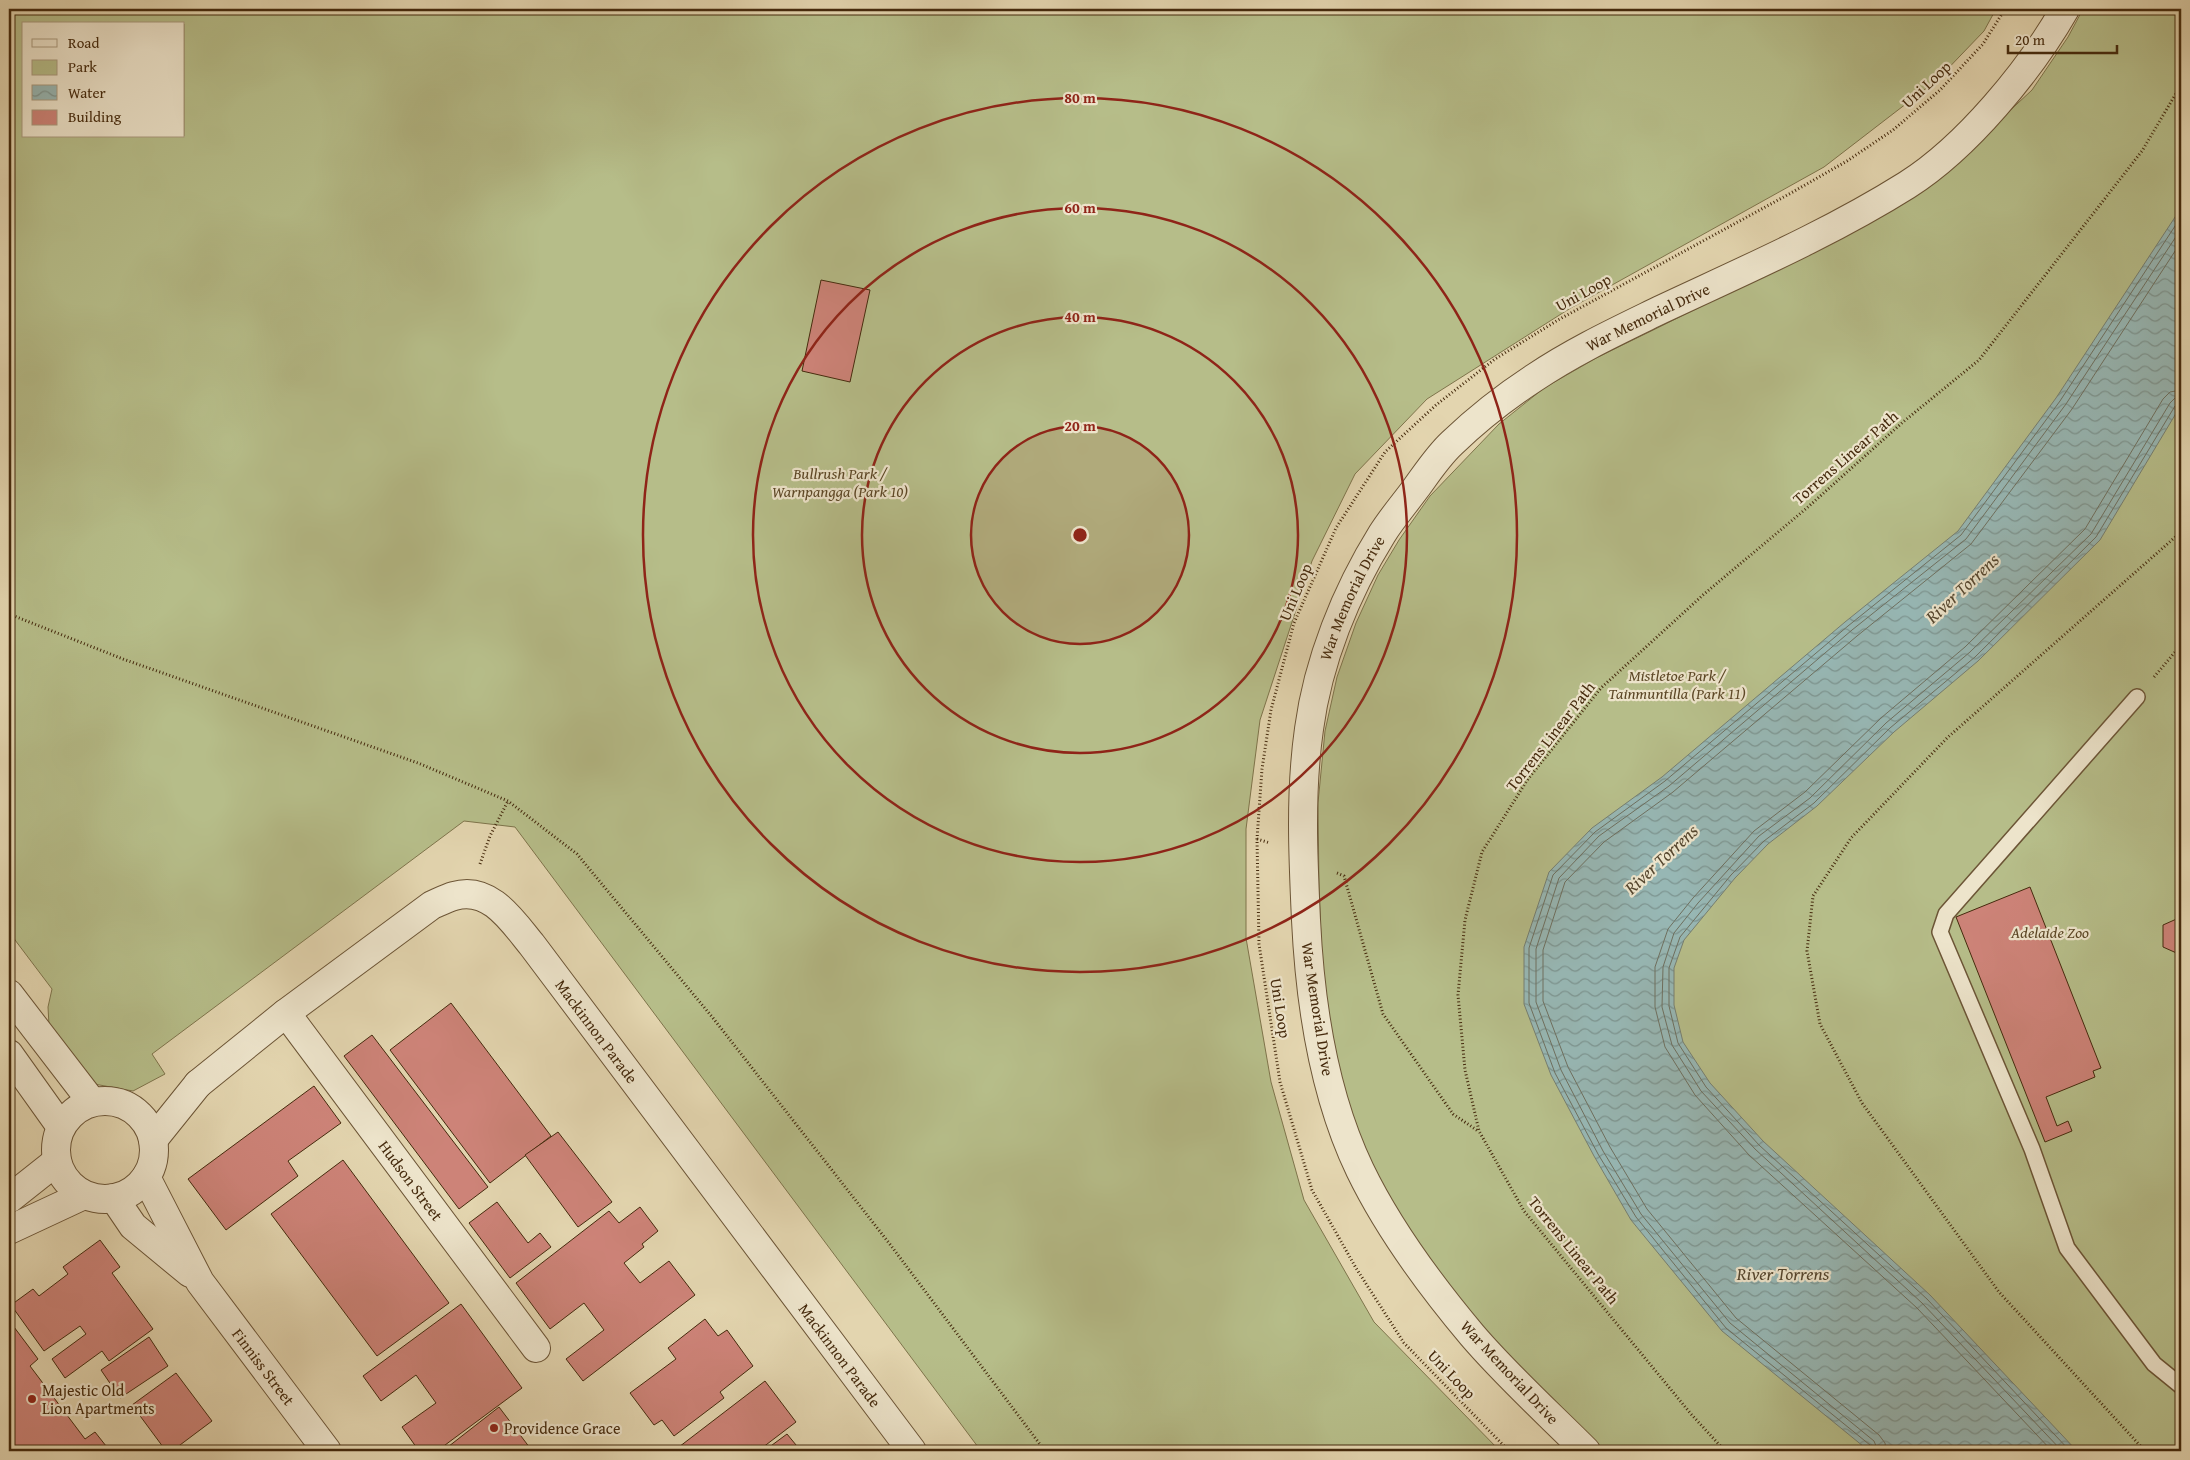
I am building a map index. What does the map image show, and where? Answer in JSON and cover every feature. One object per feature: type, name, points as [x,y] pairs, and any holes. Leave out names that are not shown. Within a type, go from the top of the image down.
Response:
[{"type":"street","name":"War Memorial Drive","points":[[1586,1451],[1474,1338],[1430,1281],[1388,1224],[1359,1169],[1342,1126],[1331,1091],[1317,1023],[1308,956],[1302,804],[1309,729],[1319,678],[1338,623],[1383,533],[1448,446],[1494,407],[1535,377],[1590,344],[1793,247],[1852,217],[1910,183],[1951,151],[2011,87],[2051,33],[2065,9]]},
{"type":"street","name":"Mackinnon Parade","points":[[153,1140],[198,1084],[286,1012],[432,905],[456,895],[480,896],[502,908],[532,945],[912,1451]]},
{"type":"street","points":[[9,994],[92,1102]]},
{"type":"street","name":"Hudson Street","points":[[286,1012],[536,1348]]},
{"type":"street","points":[[9,1054],[61,1127]]},
{"type":"street","name":"Mackinnon Parade","points":[[137,1112],[198,1084]]},
{"type":"street","points":[[92,1102],[115,1102],[137,1112],[147,1125],[153,1140],[153,1159],[146,1177],[132,1191],[114,1198],[98,1199],[84,1195],[67,1181],[57,1161],[56,1144],[61,1127],[74,1111],[92,1102]]},
{"type":"street","points":[[9,1199],[57,1161]]},
{"type":"street","name":"Finniss Street","points":[[146,1177],[200,1282],[327,1451]]},
{"type":"street","points":[[9,1230],[84,1195]]},
{"type":"street","name":"Finniss Street","points":[[114,1198],[133,1226],[200,1282]]},
{"type":"lane","points":[[2137,697],[1946,914],[1940,932],[2032,1149],[2067,1248],[2154,1364],[2181,1386]]},
{"type":"path","name":"Uni Loop","points":[[1509,1451],[1404,1343],[1356,1268],[1312,1190],[1280,1082],[1260,954],[1258,839],[1262,769],[1271,710],[1294,623],[1336,528],[1385,452],[1436,406],[1503,354],[1558,320],[1847,161],[1893,130],[1940,90],[1983,44],[2005,9]]},
{"type":"path","name":"Torrens Linear Path","points":[[1725,1451],[1691,1414],[1524,1211],[1479,1131],[1465,1070],[1458,995],[1465,920],[1482,852],[1528,779],[1601,688],[1703,595],[1808,507],[1903,422],[1979,360],[2142,151],[2181,85]]},
{"type":"path","points":[[2137,697],[2181,645]]},
{"type":"path","points":[[472,895],[481,860],[490,836],[508,801]]},
{"type":"path","points":[[1258,839],[1303,854],[1344,876],[1383,1014],[1452,1114],[1479,1131]]},
{"type":"green space","name":"Bullrush Park / Warnpangga (Park 10)","points":[[9,9],[1996,9],[1984,31],[1937,80],[1824,167],[1569,309],[1427,399],[1355,474],[1312,561],[1260,720],[1246,829],[1246,938],[1271,1082],[1304,1200],[1374,1322],[1500,1451],[981,1451],[515,827],[464,821],[152,1054],[165,1074],[133,1091],[94,1084],[49,1025],[48,1007],[52,989],[9,932]]},
{"type":"green space","name":"Mistletoe Park / Tainmuntilla (Park 11)","points":[[2083,9],[2181,9],[2181,1451],[1600,1451],[1533,1385],[1443,1284],[1369,1165],[1352,1120],[1324,1019],[1319,887],[1318,803],[1325,731],[1337,677],[1356,623],[1378,575],[1399,540],[1430,496],[1499,424],[1544,388],[1598,357],[1796,260],[1958,159],[2032,90],[2068,37]]},
{"type":"water","name":"River Torrens","points":[[2181,208],[2181,405],[2100,540],[1978,661],[1894,732],[1817,806],[1768,844],[1735,878],[1684,940],[1674,968],[1674,1005],[1683,1042],[1710,1083],[1763,1141],[1930,1295],[2077,1451],[1869,1451],[1722,1331],[1631,1220],[1551,1075],[1524,1004],[1524,947],[1549,872],[1592,828],[1662,777],[1845,622],[1958,531],[2056,398]]},
{"type":"building","points":[[821,280],[870,290],[850,382],[802,371]]},
{"type":"building","points":[[2030,887],[2101,1068],[2093,1071],[2095,1077],[2046,1097],[2057,1126],[2068,1121],[2072,1131],[2045,1142],[1956,917]]},
{"type":"building","points":[[2181,917],[2181,955],[2163,947],[2163,925]]},
{"type":"building","points":[[451,1003],[551,1136],[490,1183],[390,1050]]},
{"type":"building","points":[[372,1035],[488,1187],[459,1209],[344,1056]]},
{"type":"building","points":[[314,1086],[341,1123],[288,1161],[298,1176],[226,1230],[188,1179]]},
{"type":"building","points":[[558,1132],[612,1202],[578,1227],[525,1155]]},
{"type":"building","points":[[343,1160],[449,1303],[377,1356],[271,1214]]},
{"type":"building","points":[[497,1202],[528,1243],[540,1233],[551,1247],[510,1278],[469,1223]]},
{"type":"building","points":[[640,1207],[658,1231],[642,1244],[644,1247],[624,1263],[640,1283],[669,1261],[695,1295],[583,1381],[566,1359],[604,1330],[584,1303],[550,1329],[516,1283],[609,1211],[619,1223]]},
{"type":"building","points":[[100,1240],[120,1267],[112,1273],[153,1329],[109,1361],[102,1351],[65,1378],[52,1359],[86,1334],[80,1326],[44,1351],[11,1305],[33,1289],[39,1296],[68,1274],[63,1267]]},
{"type":"building","points":[[461,1304],[522,1388],[437,1451],[419,1451],[402,1427],[436,1403],[416,1375],[381,1401],[363,1376]]},
{"type":"building","points":[[705,1319],[718,1336],[727,1330],[753,1366],[720,1392],[724,1398],[674,1436],[662,1420],[654,1425],[630,1393],[676,1359],[668,1348]]},
{"type":"building","name":"Majestic Old Lion Apartments","points":[[11,1323],[38,1359],[30,1366],[85,1439],[95,1432],[110,1451],[9,1451],[9,1325]]},
{"type":"building","points":[[149,1337],[168,1366],[120,1398],[101,1370]]},
{"type":"building","points":[[176,1373],[212,1421],[172,1451],[166,1451],[132,1405]]},
{"type":"building","points":[[765,1381],[796,1422],[758,1451],[675,1450]]},
{"type":"building","name":"Providence Grace","points":[[499,1407],[530,1448],[526,1451],[444,1450]]},
{"type":"building","points":[[787,1434],[801,1451],[764,1451]]},
{"type":"place","name":"Majestic Old Lion Apartments","points":[[32,1399]]},
{"type":"place","name":"Providence Grace","points":[[494,1428]]},
{"type":"park label","name":"Adelaide Zoo","points":[[2050,932]]}]
